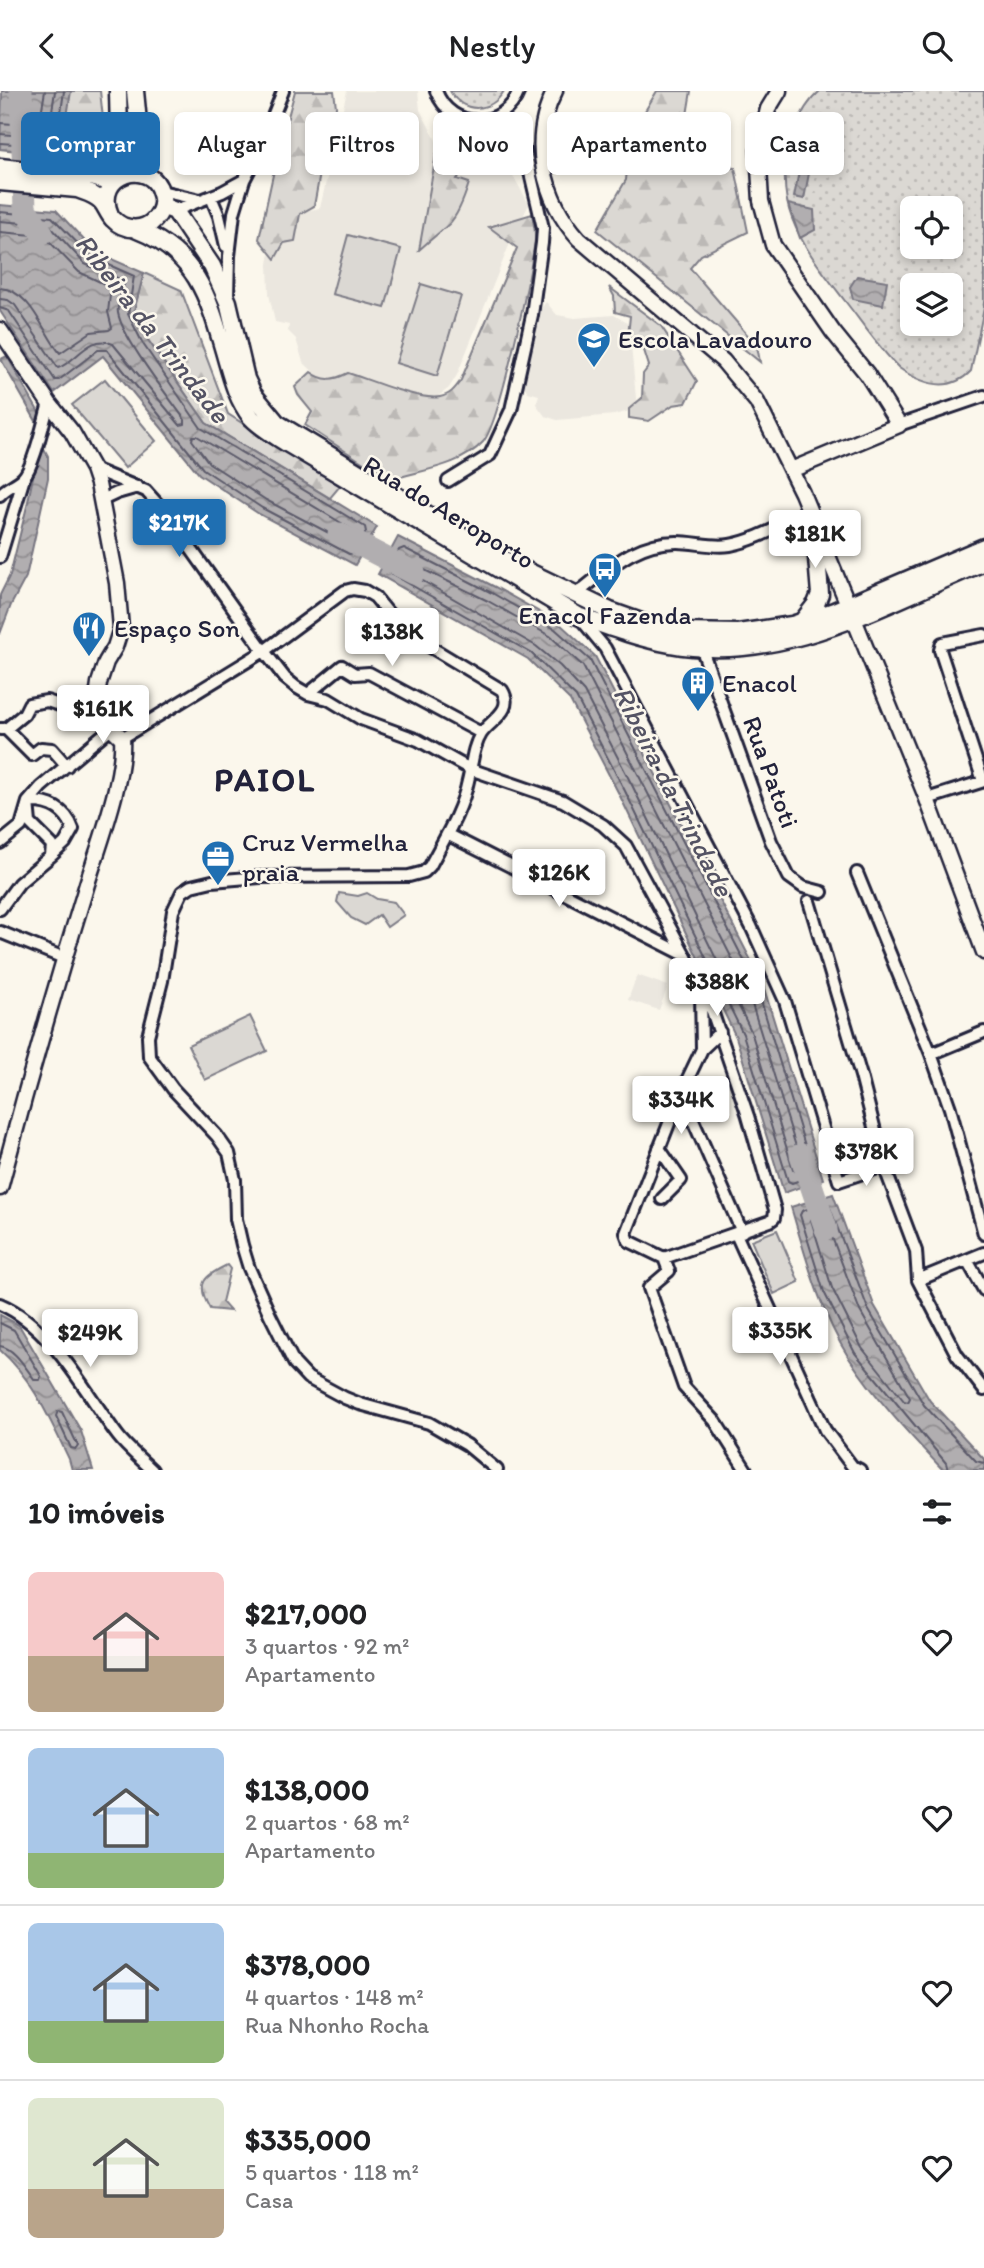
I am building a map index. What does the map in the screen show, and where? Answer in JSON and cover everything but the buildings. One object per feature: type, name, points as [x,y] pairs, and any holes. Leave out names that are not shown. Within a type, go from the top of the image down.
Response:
[{"type":"main road","points":[[110,215],[106,199],[116,180],[118,91]]},
{"type":"main road","points":[[135,91],[137,112]]},
{"type":"main road","points":[[0,167],[57,181],[87,192],[102,201],[110,215],[121,225],[135,229],[150,224],[163,207],[157,184],[146,175]]},
{"type":"main road","points":[[0,182],[92,177],[116,180],[125,175]]},
{"type":"main road","name":"Rua do Aeroporto","points":[[163,207],[212,266],[228,302],[246,379],[257,400],[277,423],[494,555],[637,622],[683,632],[738,633],[785,627],[851,612]]},
{"type":"main road","name":"Rua do Aeroporto","points":[[135,229],[152,235],[167,245],[191,268],[216,319],[237,394],[252,418],[260,425],[578,616],[641,638],[671,645],[752,647],[782,643],[851,612]]},
{"type":"main road","points":[[802,622],[820,594],[812,517]]},
{"type":"main road","points":[[851,612],[984,547]]},
{"type":"main road","points":[[851,612],[984,562]]},
{"type":"street","points":[[228,302],[234,213],[244,180],[265,137],[282,91]]},
{"type":"street","points":[[436,91],[452,112]]},
{"type":"street","points":[[503,112],[510,107],[519,91]]},
{"type":"street","points":[[555,91],[545,113],[542,147],[546,181],[559,213],[579,239],[736,375],[757,402],[812,517],[927,799],[984,953]]},
{"type":"street","points":[[779,91],[768,109],[758,150],[761,201],[773,245],[833,332],[867,374],[899,425]]},
{"type":"street","points":[[448,481],[490,456],[511,410],[532,315],[542,243],[543,228],[531,175]]},
{"type":"street","points":[[163,207],[205,198],[244,180]]},
{"type":"street","points":[[163,207],[205,198]]},
{"type":"street","points":[[205,198],[219,216],[229,256]]},
{"type":"street","points":[[2,332],[49,403],[72,432],[93,469],[102,501],[117,583],[121,628],[99,683],[94,712]]},
{"type":"street","points":[[791,470],[899,425],[984,396]]},
{"type":"street","points":[[0,557],[49,403]]},
{"type":"street","points":[[93,469],[146,491],[164,511],[285,678],[308,694],[328,699],[361,719],[418,740],[470,769],[563,801],[603,825],[626,846],[685,955],[720,1032],[775,1210],[771,1221],[664,1258]]},
{"type":"street","points":[[0,495],[24,478]]},
{"type":"street","points":[[102,501],[138,487]]},
{"type":"street","points":[[575,595],[618,561],[645,547],[669,542],[729,545],[812,517]]},
{"type":"street","points":[[0,843],[21,826],[29,802],[41,787],[67,766],[117,733],[264,651],[345,591],[365,591],[409,634],[502,690],[506,702],[503,710],[481,733],[464,795],[447,834],[430,866],[418,875],[260,877],[212,881],[191,886],[182,892],[173,911],[162,981],[148,1036],[149,1056],[173,1089],[217,1136],[229,1153],[234,1180],[236,1219],[249,1268],[294,1363],[322,1388],[360,1404],[429,1423],[451,1434],[497,1470]]},
{"type":"street","points":[[578,616],[605,648],[751,926],[785,1001],[839,1181],[884,1166]]},
{"type":"street","points":[[927,799],[983,781],[940,653],[942,643],[984,635]]},
{"type":"street","name":"Rua Patoti","points":[[701,647],[771,841],[789,877],[803,887],[822,892]]},
{"type":"street","points":[[308,694],[342,666],[355,674],[369,673],[481,733]]},
{"type":"street","points":[[0,1188],[116,784],[123,750],[117,733],[94,712],[77,711],[47,701],[29,704],[24,714],[3,729],[32,755],[41,748],[52,749],[67,766]]},
{"type":"street","points":[[0,909],[19,883],[65,843],[73,829],[69,818],[53,805],[41,801],[29,802]]},
{"type":"street","points":[[29,802],[30,823],[52,845],[51,856]]},
{"type":"street","points":[[447,834],[685,955]]},
{"type":"street","points":[[857,873],[950,1108],[984,1234]]},
{"type":"street","points":[[809,901],[850,1038],[884,1166],[916,1251],[918,1280],[957,1355],[983,1387]]},
{"type":"street","points":[[0,932],[64,958]]},
{"type":"street","points":[[701,987],[702,1049]]},
{"type":"street","points":[[720,1032],[702,1049],[681,1093],[626,1233],[629,1241],[664,1258],[669,1271],[649,1289],[684,1387],[715,1421],[746,1470]]},
{"type":"street","points":[[930,1054],[984,1032]]},
{"type":"street","points":[[681,1093],[825,1430],[852,1466],[860,1470]]},
{"type":"street","points":[[659,1148],[681,1180],[662,1199]]},
{"type":"street","points":[[918,1280],[984,1253]]},
{"type":"street","points":[[967,1260],[984,1290]]},
{"type":"street","points":[[1,1304],[15,1310],[44,1337],[95,1400],[119,1437],[152,1470]]},
{"type":"shaded area","points":[[347,91],[418,91],[420,110],[433,134],[433,175],[513,175],[529,204],[508,248],[457,375],[449,388],[437,397],[427,398],[320,378],[303,362],[296,339],[288,331],[289,325],[275,322],[269,294],[268,264],[276,217],[320,208],[328,175],[419,175],[419,112],[342,112]]},
{"type":"shaded area","points":[[546,302],[557,315],[575,318],[614,315],[629,324],[637,409],[614,415],[557,420],[545,416],[536,404],[539,395],[528,392],[520,380],[530,337],[540,310]]},
{"type":"shaded area","points":[[637,975],[668,986],[659,1010],[628,1000]]},
{"type":"green space","points":[[57,91],[100,91],[102,112],[59,112]]},
{"type":"green space","points":[[295,91],[334,91],[335,112],[305,112],[305,175],[320,175],[314,206],[300,214],[295,241],[284,243],[275,259],[259,239],[273,175],[291,175],[289,112]]},
{"type":"green space","points":[[450,91],[504,91],[492,104],[477,108],[462,104]]},
{"type":"green space","points":[[657,91],[691,91],[688,112],[644,112]]},
{"type":"green space","points":[[820,91],[984,91],[984,308],[971,371],[963,378],[935,384],[899,368],[871,336],[803,242],[787,202],[786,175],[844,175],[844,112],[803,112]]},
{"type":"green space","points":[[731,168],[735,168],[748,232],[701,255],[690,268],[757,346],[760,362],[597,230],[626,175],[731,175]]},
{"type":"green space","points":[[433,172],[433,175],[460,175],[457,179],[469,183],[453,220],[419,250]]},
{"type":"green space","points":[[532,214],[535,240],[528,282],[498,407],[483,442],[463,457],[439,467],[390,480],[305,425],[312,412],[295,387],[311,372],[329,379],[348,373],[420,396],[440,397],[452,391],[461,380],[517,248],[489,227]]},
{"type":"green space","points":[[348,235],[401,249],[385,308],[332,294]]},
{"type":"green space","points":[[144,273],[181,290],[228,414],[340,486],[330,498],[206,423],[148,340],[134,310]]},
{"type":"green space","points":[[421,284],[461,296],[437,376],[396,363]]},
{"type":"green space","points":[[609,287],[661,326],[697,381],[686,403],[673,405],[649,421],[629,418],[629,409],[642,398],[643,374],[649,366],[642,344],[628,336],[630,316],[615,312],[614,296]]},
{"type":"green space","points":[[105,379],[156,441],[125,468],[72,405]]},
{"type":"green space","points":[[339,893],[358,896],[367,893],[377,899],[394,902],[404,915],[387,927],[379,915],[365,925],[351,918],[337,902]]},
{"type":"green space","points":[[250,1016],[267,1051],[205,1080],[188,1045]]},
{"type":"green space","points":[[777,1230],[799,1282],[774,1294],[751,1240]]},
{"type":"green space","points":[[227,1265],[230,1269],[222,1302],[230,1311],[210,1309],[203,1293],[204,1281]]},
{"type":"water","points":[[2,91],[71,91],[68,112],[21,112],[21,151],[0,149]]},
{"type":"water","points":[[798,175],[809,175],[804,199],[794,197]]},
{"type":"water","points":[[788,204],[814,210],[815,230],[800,238]]},
{"type":"water","points":[[0,205],[56,210],[95,252],[144,273],[134,311],[148,340],[206,423],[377,527],[355,565],[259,514],[199,474],[103,356],[54,393],[0,311]]},
{"type":"water","points":[[857,276],[887,281],[883,305],[853,299],[850,287]]},
{"type":"water","points":[[7,356],[42,418],[41,443],[48,456],[48,478],[26,577],[0,634],[0,595],[10,575],[27,506],[33,477],[33,445],[37,423],[1,359]]},
{"type":"water","points":[[398,537],[559,623],[595,656],[762,982],[823,1179],[784,1193],[736,1037],[619,794],[570,700],[528,659],[378,574]]},
{"type":"water","points":[[833,1194],[874,1305],[930,1401],[984,1459],[984,1470],[943,1470],[881,1402],[839,1340],[815,1284],[791,1207]]},
{"type":"water","points":[[0,1315],[19,1325],[81,1431],[93,1470],[72,1470],[40,1401],[12,1361],[0,1350]]},
{"type":"waterway","name":"Ribeira da Trindade","points":[[21,91],[25,209],[42,233]]},
{"type":"waterway","name":"Ribeira da Trindade","points":[[339,534],[414,573]]},
{"type":"waterway","name":"Ribeira da Trindade","points":[[801,1155],[826,1229]]},
{"type":"place","name":"Escola Lavadouro","points":[[594,369]]},
{"type":"place","name":"Enacol Fazenda","points":[[605,599]]},
{"type":"place","name":"Espaço Son","points":[[89,658]]},
{"type":"place","name":"Enacol","points":[[698,713]]},
{"type":"place","name":"Cruz Vermelha praia","points":[[218,887]]},
{"type":"district","name":"PAIOL","points":[[265,779]]}]
